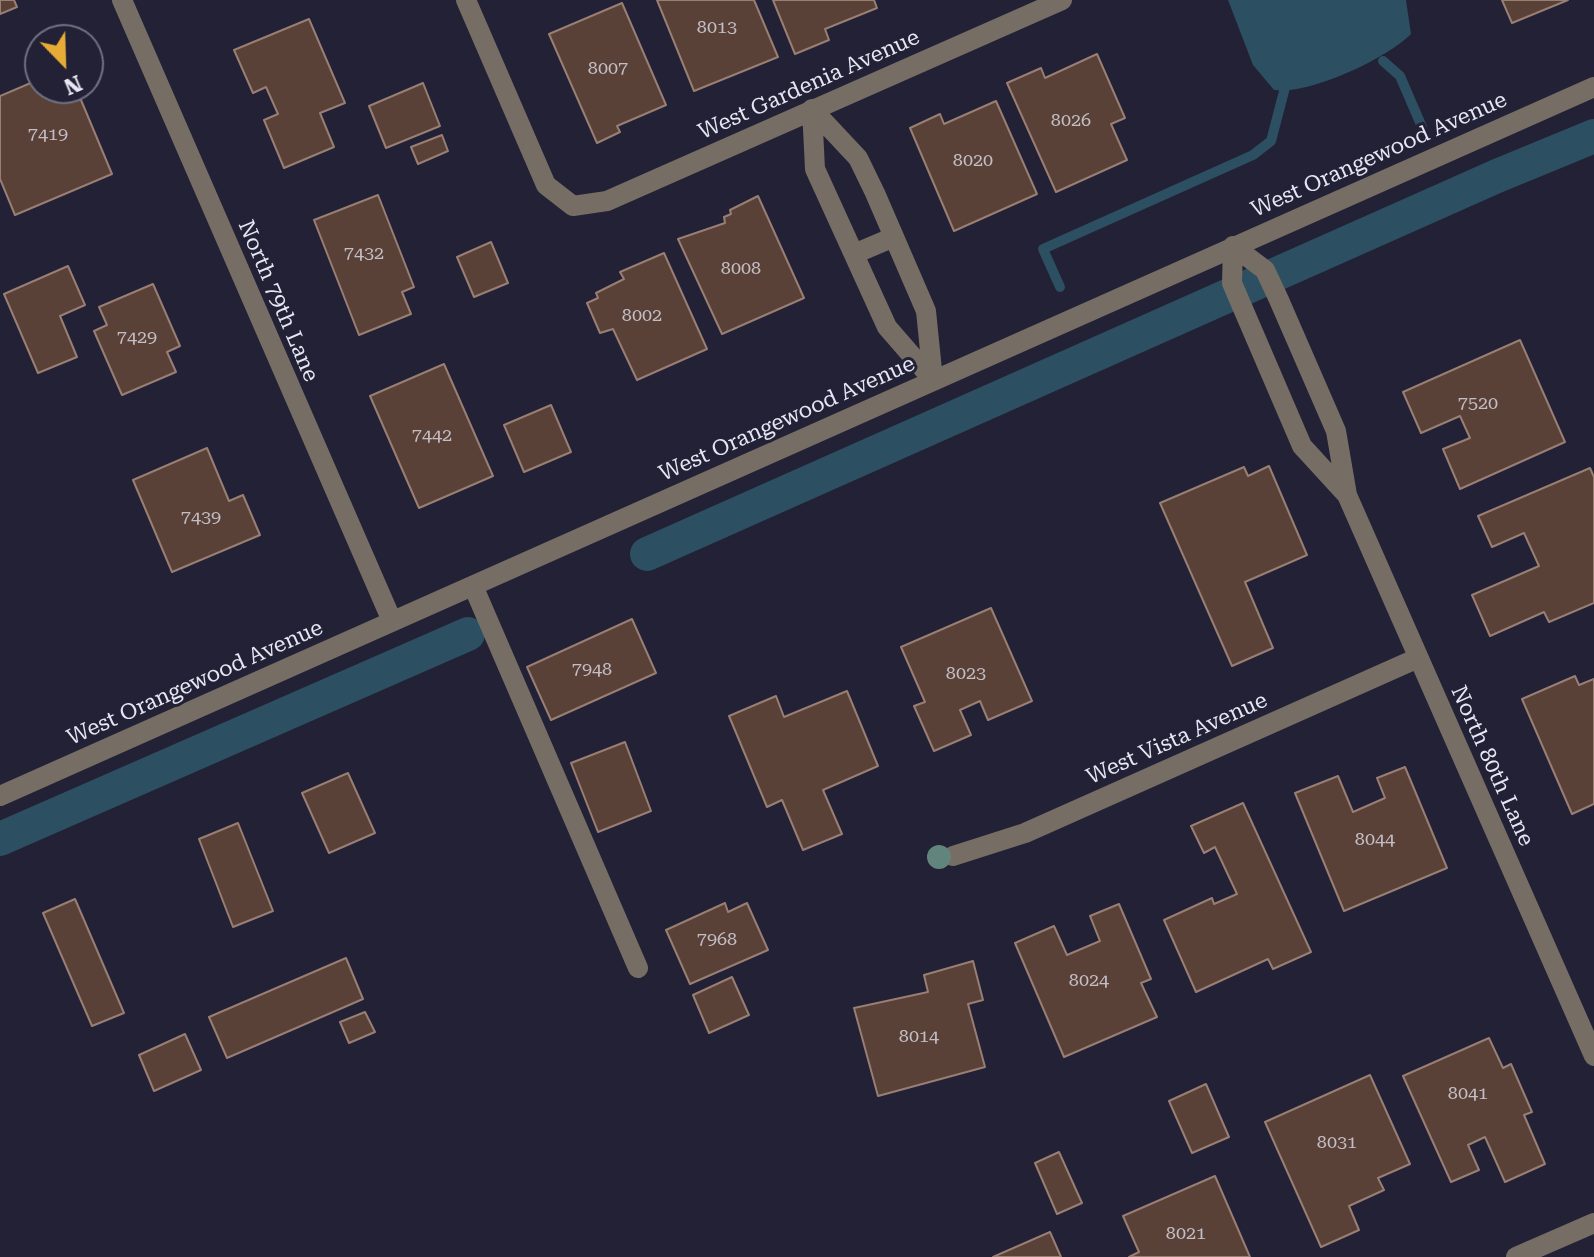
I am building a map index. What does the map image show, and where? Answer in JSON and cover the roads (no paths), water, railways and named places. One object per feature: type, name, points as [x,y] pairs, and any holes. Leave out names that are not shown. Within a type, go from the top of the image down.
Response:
[{"type":"street","name":"North 79th Lane","points":[[122,0],[392,621]]},
{"type":"street","name":"West Gardenia Avenue","points":[[466,0],[546,185],[573,206],[607,201],[1062,0]]},
{"type":"street","name":"West Orangewood Avenue","points":[[0,796],[392,621],[474,588],[933,380],[1594,87]]},
{"type":"street","points":[[812,109],[858,158],[894,237],[926,311],[933,380]]},
{"type":"street","points":[[812,109],[815,169],[887,327],[933,380]]},
{"type":"street","points":[[854,254],[894,237]]},
{"type":"street","name":"North 80th Lane","points":[[1233,246],[1269,279],[1336,431],[1347,495],[1594,1056]]},
{"type":"street","name":"North 80th Lane","points":[[1233,246],[1232,283],[1302,446],[1347,495]]},
{"type":"street","points":[[1285,408],[1319,392]]},
{"type":"street","points":[[474,588],[638,968]]},
{"type":"street","name":"West Vista Avenue","points":[[953,856],[1025,833],[1418,658]]},
{"type":"street","points":[[1516,1257],[1594,1223]]},
{"type":"water","points":[[1228,0],[1406,0],[1411,34],[1384,54],[1346,73],[1307,87],[1274,90],[1253,65]]},
{"type":"waterway","points":[[1383,61],[1400,76],[1422,127]]},
{"type":"waterway","points":[[1060,287],[1043,249],[1253,155],[1271,141],[1287,80]]},
{"type":"waterway","points":[[647,554],[1497,176],[1594,136]]},
{"type":"waterway","points":[[0,839],[468,634]]}]
